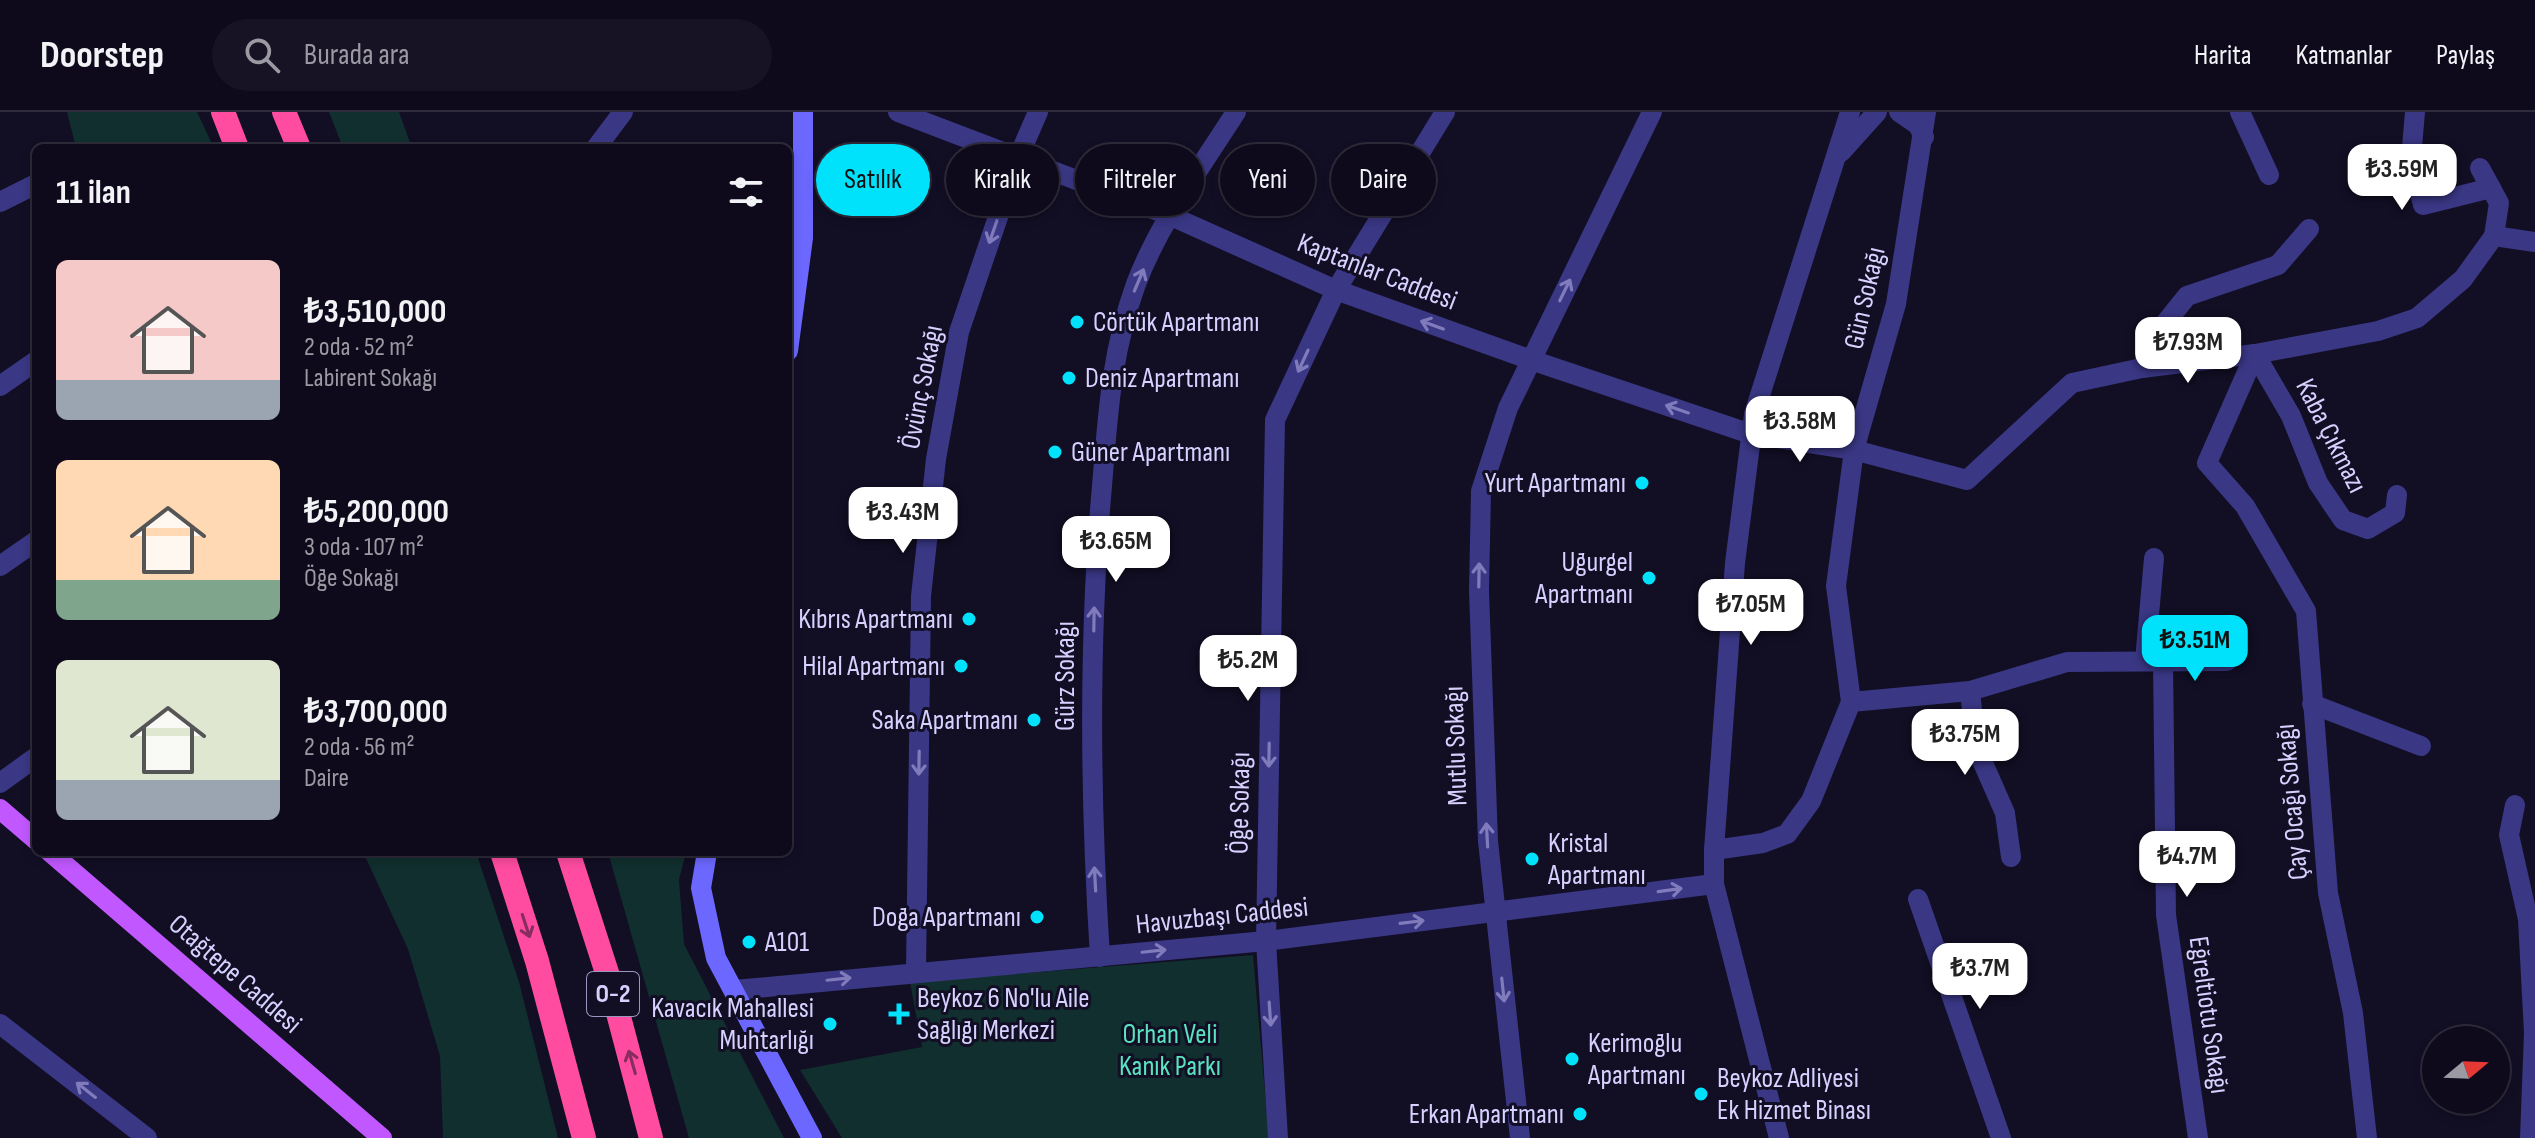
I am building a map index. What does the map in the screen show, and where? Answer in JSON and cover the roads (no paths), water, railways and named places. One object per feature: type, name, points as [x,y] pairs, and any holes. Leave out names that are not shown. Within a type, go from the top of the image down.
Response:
[{"type":"highway","points":[[223,112],[235,144]]},
{"type":"highway","points":[[284,112],[297,144]]},
{"type":"highway","name":"O-2","points":[[503,856],[537,961],[584,1138]]},
{"type":"highway","name":"O-2","points":[[569,856],[609,979],[651,1138]]},
{"type":"main road","points":[[792,298],[803,238],[803,112]]},
{"type":"main road","points":[[0,809],[32,837]]},
{"type":"main road","name":"Otağtepe Caddesi","points":[[55,856],[382,1138]]},
{"type":"main road","points":[[706,856],[701,888],[716,958],[812,1138]]},
{"type":"street","points":[[599,144],[623,112]]},
{"type":"street","name":"Kaptanlar Caddesi","points":[[898,112],[981,144]]},
{"type":"street","name":"Övünç Sokağı","points":[[1024,144],[1038,112]]},
{"type":"street","name":"Gürz Sokağı","points":[[1204,163],[1236,112]]},
{"type":"street","name":"Öḡe Sokağı","points":[[1278,1138],[1266,941],[1275,420],[1336,290],[1445,112]]},
{"type":"street","name":"Mutlu Sokağı","points":[[1520,1138],[1488,841],[1481,678],[1481,491],[1508,408],[1652,112]]},
{"type":"street","points":[[1836,158],[1877,112]]},
{"type":"street","points":[[1899,112],[1918,125],[1924,137]]},
{"type":"street","name":"Gün Sokağı","points":[[1714,850],[1763,843],[1787,834],[1811,801],[1851,702],[1836,586],[1854,450],[1896,304],[1926,112]]},
{"type":"street","points":[[2240,112],[2269,175]]},
{"type":"street","points":[[2415,112],[2411,159],[2423,205],[2491,188]]},
{"type":"street","points":[[1779,1138],[1714,884],[1714,850],[1735,563],[1754,414],[1836,158],[1844,113]]},
{"type":"street","points":[[2309,229],[2278,265],[2187,296],[2155,336],[2142,368],[2255,354],[2378,331],[2417,318],[2463,279],[2494,236],[2499,203],[2480,168]]},
{"type":"street","points":[[0,202],[32,186]]},
{"type":"street","name":"Övünç Sokağı","points":[[916,971],[921,596],[936,459],[959,332],[998,216]]},
{"type":"street","name":"Kaptanlar Caddesi","points":[[1171,216],[1336,290],[1751,434],[1854,450],[1967,480],[2072,383],[2142,368]]},
{"type":"street","name":"Gürz Sokağı","points":[[1100,957],[1092,720],[1094,572],[1112,364],[1137,282],[1171,216]]},
{"type":"street","points":[[2494,236],[2535,242]]},
{"type":"street","name":"Kaba Çıkmazı","points":[[2255,354],[2291,416],[2318,483],[2343,520],[2368,529],[2384,522],[2395,513],[2397,495]]},
{"type":"street","name":"Çay Ocağı Sokağı","points":[[2255,354],[2207,463],[2245,506],[2306,611],[2328,893],[2353,1013],[2367,1138]]},
{"type":"street","points":[[0,386],[32,364]]},
{"type":"street","points":[[0,566],[32,544]]},
{"type":"street","name":"Eğreltiotu Sokağı","points":[[2154,558],[2154,661],[2166,915],[2198,1138]]},
{"type":"street","points":[[1851,702],[1970,691],[2067,662],[2227,661]]},
{"type":"street","points":[[1970,691],[1976,747],[2005,813],[2011,857]]},
{"type":"street","points":[[2312,704],[2421,746]]},
{"type":"street","points":[[0,783],[32,760]]},
{"type":"street","points":[[2515,805],[2509,835],[2528,919],[2533,1018],[2530,1138]]},
{"type":"street","name":"Havuzbaşı Caddesi","points":[[734,990],[1266,941],[1714,884]]},
{"type":"street","points":[[1918,899],[2001,1138]]},
{"type":"street","points":[[0,1024],[147,1138]]},
{"type":"place","name":"Cörtük Apartmanı","points":[[1077,322]]},
{"type":"place","name":"Deniz Apartmanı","points":[[1069,378]]},
{"type":"place","name":"Güner Apartmanı","points":[[1055,452]]},
{"type":"place","name":"Yurt Apartmanı","points":[[1642,483]]},
{"type":"place","name":"Uḡurgel Apartmanı","points":[[1649,578]]},
{"type":"place","name":"Kıbrıs Apartmanı","points":[[969,619]]},
{"type":"place","name":"Hilal Apartmanı","points":[[961,666]]},
{"type":"place","name":"Saka Apartmanı","points":[[1034,720]]},
{"type":"place","name":"Kristal Apartmanı","points":[[1532,859]]},
{"type":"place","name":"Doḡa Apartmanı","points":[[1037,917]]},
{"type":"place","name":"A101","points":[[749,942]]},
{"type":"place","name":"Beykoz 6 No'lu Aile Saḡlıḡı Merkezi","points":[[899,1014]]},
{"type":"place","name":"Kavacık Mahallesi Muhtarlığı","points":[[830,1024]]},
{"type":"place","name":"Kerimoḡlu Apartmanı","points":[[1572,1059]]},
{"type":"place","name":"Beykoz Adliyesi Ek Hizmet Binası","points":[[1701,1094]]},
{"type":"place","name":"Erkan Apartmanı","points":[[1580,1114]]},
{"type":"park label","name":"Orhan Veli Kanık Parkı","points":[[1170,1050]]}]
